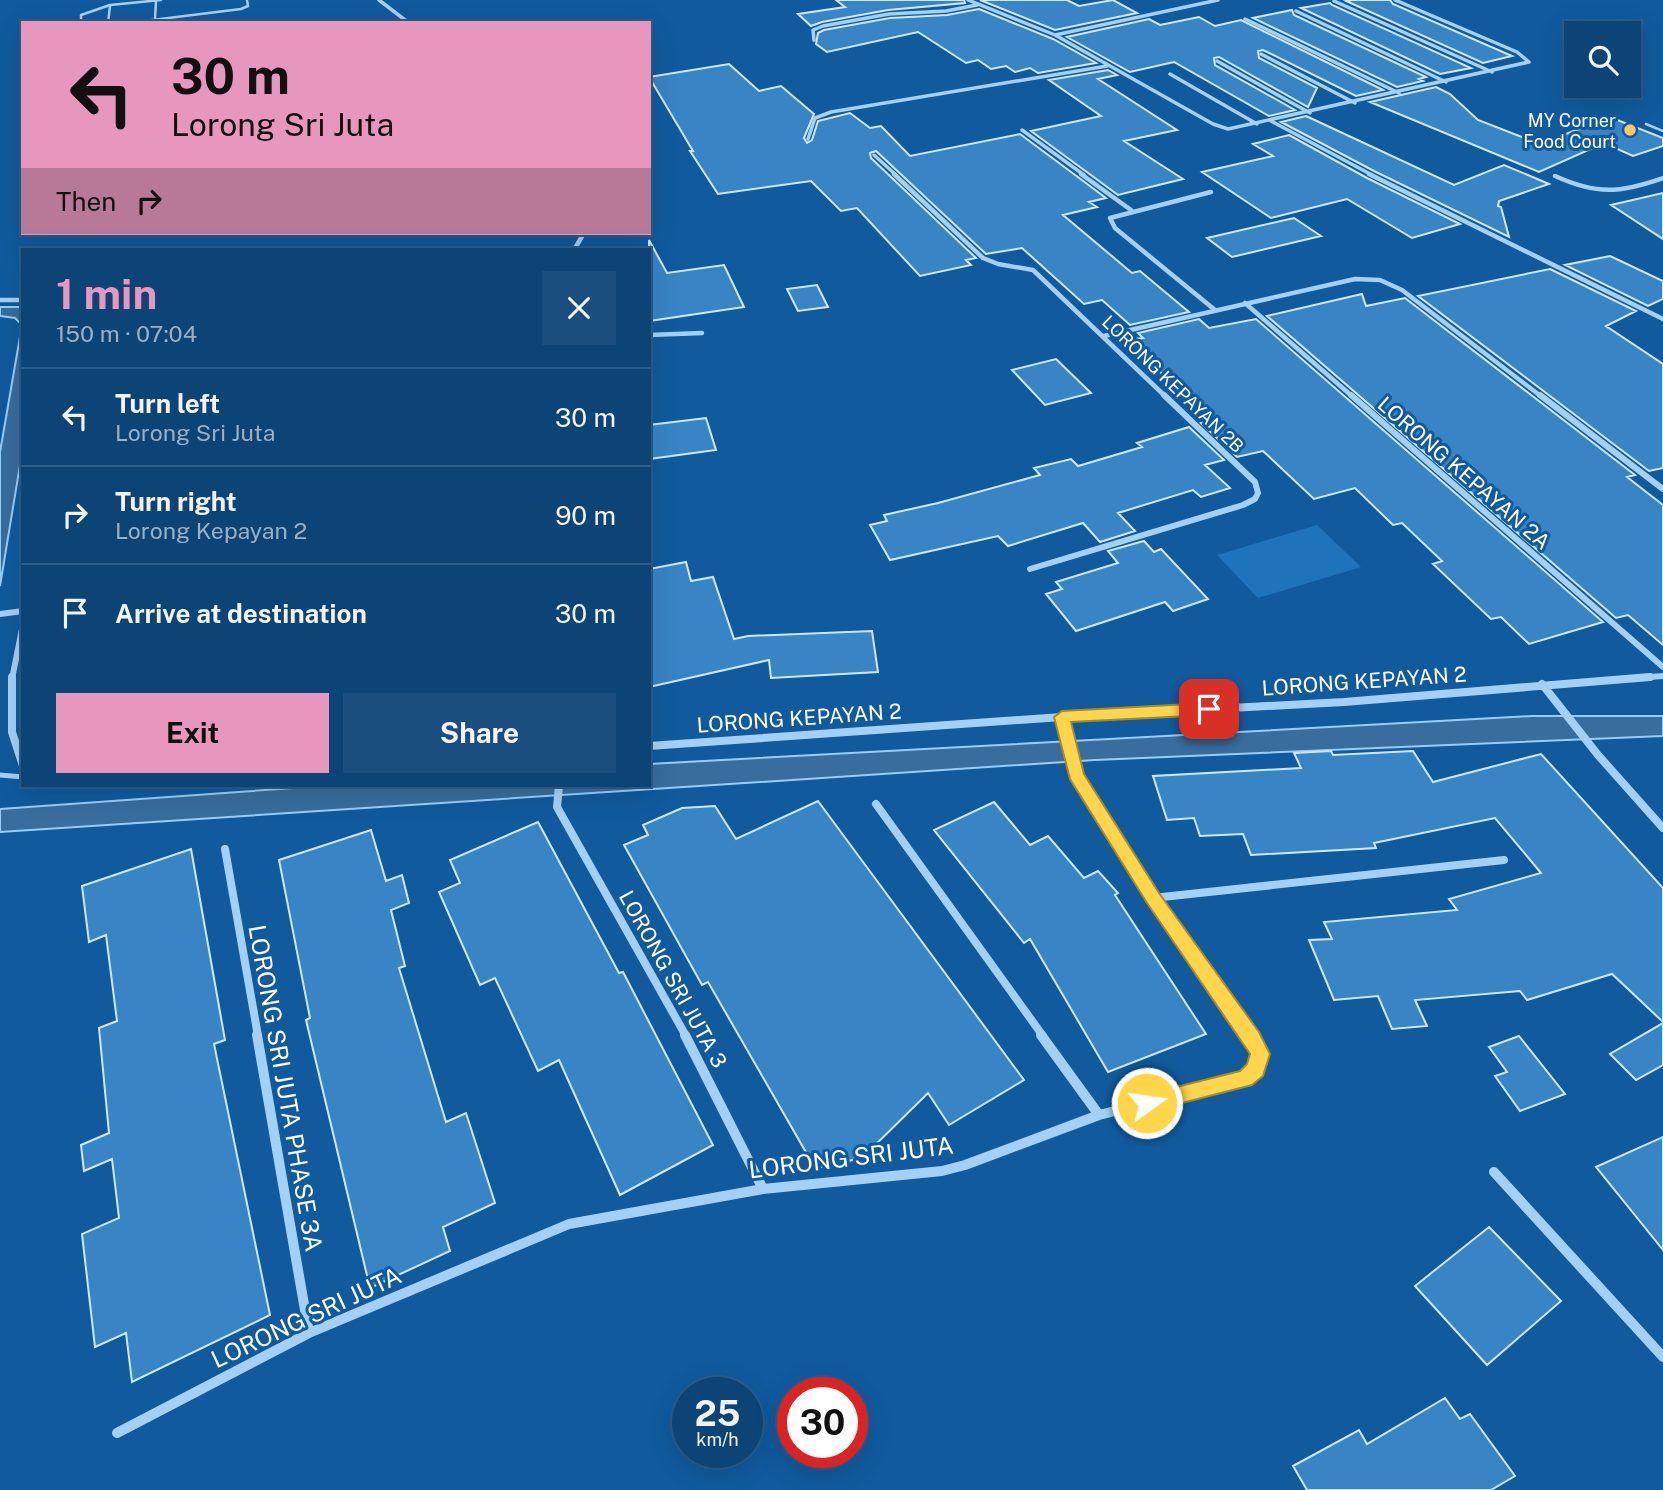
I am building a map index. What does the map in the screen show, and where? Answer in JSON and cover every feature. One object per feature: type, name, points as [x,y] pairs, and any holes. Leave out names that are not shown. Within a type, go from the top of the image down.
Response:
[{"type":"street","points":[[379,0],[406,21]]},
{"type":"street","points":[[968,0],[1055,35],[1221,127],[1236,129],[1524,65],[1528,59],[1395,0]]},
{"type":"street","points":[[1055,35],[1218,0]]},
{"type":"street","points":[[1334,1],[1492,72]]},
{"type":"street","points":[[814,40],[813,30],[823,26],[889,14],[946,11],[979,4]]},
{"type":"street","points":[[1296,11],[1447,82]]},
{"type":"street","points":[[1245,19],[1399,93]]},
{"type":"street","points":[[1261,54],[1355,103]]},
{"type":"street","points":[[1217,61],[1310,113]]},
{"type":"street","points":[[808,139],[815,118],[831,112],[1107,66]]},
{"type":"street","points":[[1170,74],[1257,124]]},
{"type":"street","points":[[1271,121],[1424,203],[1663,319]]},
{"type":"street","points":[[1022,130],[1131,210]]},
{"type":"street","name":"LORONG KEPAYAN 2B","points":[[874,155],[982,258],[998,264],[1033,270],[1255,482],[1258,494],[1244,505],[1030,569]]},
{"type":"street","points":[[1555,176],[1587,190],[1612,193],[1663,178]]},
{"type":"street","points":[[1211,192],[1114,215],[1110,222],[1215,310]]},
{"type":"street","points":[[1104,336],[1355,278],[1390,284],[1402,290],[1663,489]]},
{"type":"street","points":[[0,300],[21,300]]},
{"type":"street","name":"LORONG KEPAYAN 2A","points":[[1245,303],[1663,667]]},
{"type":"street","points":[[651,335],[702,332]]},
{"type":"street","points":[[0,614],[21,611]]},
{"type":"street","points":[[21,634],[5,714],[10,742],[21,762]]},
{"type":"street","name":"LORONG KEPAYAN 2","points":[[651,745],[1062,717],[1344,702],[1542,684],[1663,677]]},
{"type":"street","points":[[1542,684],[1598,755],[1663,828]]},
{"type":"street","name":"LORONG SRI JUTA","points":[[117,1433],[309,1333],[586,1219],[763,1189],[942,1171],[965,1165],[1098,1115],[1245,1079],[1256,1069],[1260,1054],[1252,1038],[1153,898],[1076,775],[1062,717]]},
{"type":"street","name":"LORONG SRI JUTA 3","points":[[559,787],[556,807],[663,992],[763,1189]]},
{"type":"street","points":[[876,804],[1098,1115]]},
{"type":"street","name":"LORONG SRI JUTA PHASE 3A","points":[[225,849],[309,1333]]},
{"type":"street","points":[[1153,898],[1504,860]]},
{"type":"street","points":[[1494,1172],[1663,1357]]},
{"type":"lane","points":[[81,21],[81,15],[110,6],[161,0]]},
{"type":"lane","points":[[142,21],[241,9],[248,6],[247,0]]},
{"type":"lane","points":[[155,19],[156,1]]},
{"type":"lane","points":[[108,21],[110,6]]},
{"type":"lane","points":[[1646,124],[1663,131]]},
{"type":"lane","points":[[0,775],[21,777]]},
{"type":"shaded area","points":[[0,307],[21,307],[21,324],[15,318],[0,316]]},
{"type":"shaded area","points":[[21,331],[21,459],[0,586],[0,452]]},
{"type":"shaded area","points":[[1317,525],[1361,567],[1258,598],[1217,555]]},
{"type":"shaded area","points":[[1532,716],[1663,716],[1663,736],[1095,760],[0,832],[0,809],[308,787],[651,787],[651,764]]},
{"type":"building","points":[[836,0],[964,0],[965,3],[888,10],[811,26],[798,14],[845,7]]},
{"type":"building","points":[[980,0],[1067,0],[1079,6],[1113,0],[1137,13],[1055,30]]},
{"type":"building","points":[[1390,0],[1393,4],[1512,56],[1483,63],[1346,1]]},
{"type":"building","points":[[1330,3],[1471,68],[1440,74],[1301,8]]},
{"type":"building","points":[[979,9],[1053,39],[1096,63],[1038,73],[1030,68],[1015,72],[1006,66],[991,69],[978,60],[966,63],[918,32],[827,52],[816,44],[818,33],[824,30],[890,18],[947,15]]},
{"type":"building","points":[[1292,10],[1294,15],[1426,77],[1419,79],[1423,81],[1397,87],[1253,18]]},
{"type":"building","points":[[1199,17],[1215,26],[1241,20],[1383,90],[1356,96],[1263,50],[1258,51],[1259,58],[1317,88],[1308,107],[1219,57],[1214,58],[1215,65],[1295,110],[1269,116],[1174,62],[1130,72],[1067,37],[1149,19],[1160,25]]},
{"type":"building","points":[[729,64],[759,91],[781,86],[814,114],[804,138],[807,143],[812,140],[818,121],[850,113],[870,128],[881,126],[910,156],[1020,134],[1106,198],[1089,202],[1097,207],[1063,215],[1132,273],[1140,271],[1189,312],[1130,325],[1102,300],[1084,304],[1022,248],[986,254],[876,151],[870,153],[871,158],[976,258],[966,260],[971,265],[920,276],[857,208],[841,211],[811,181],[718,194],[690,151],[693,151],[651,77]]},
{"type":"building","points":[[1108,70],[1117,75],[1098,79],[1177,130],[1124,141],[1183,179],[1118,195],[1031,131],[1101,116],[1049,80]]},
{"type":"building","points":[[1436,87],[1450,94],[1478,120],[1540,144],[1610,117],[1663,138],[1663,146],[1633,156],[1604,143],[1539,172],[1370,102]]},
{"type":"building","points":[[1306,116],[1454,185],[1504,165],[1549,184],[1499,201],[1498,206],[1501,207],[1509,237],[1281,122]]},
{"type":"building","points":[[1289,135],[1367,178],[1460,224],[1412,238],[1347,199],[1271,218],[1202,172],[1273,156],[1253,144]]},
{"type":"building","points":[[1663,193],[1663,239],[1611,205]]},
{"type":"building","points":[[1294,218],[1321,236],[1232,257],[1207,238]]},
{"type":"building","points":[[649,240],[667,273],[724,265],[744,307],[651,321]]},
{"type":"building","points":[[1610,256],[1663,281],[1663,299],[1648,306],[1565,265]]},
{"type":"building","points":[[1550,269],[1636,311],[1606,326],[1663,364],[1663,468],[1649,471],[1418,296]]},
{"type":"building","points":[[817,285],[828,307],[798,311],[787,289]]},
{"type":"building","points":[[1362,294],[1366,306],[1405,298],[1635,475],[1627,477],[1663,505],[1663,645],[1628,615],[1616,618],[1267,316]]},
{"type":"building","points":[[1199,319],[1209,328],[1256,319],[1603,622],[1529,644],[1501,617],[1491,619],[1433,564],[1442,561],[1402,523],[1393,525],[1355,488],[1314,499],[1263,451],[1237,457],[1201,423],[1209,421],[1144,356],[1151,355],[1135,339],[1143,338],[1138,333]]},
{"type":"building","points":[[1056,359],[1091,393],[1045,405],[1012,370]]},
{"type":"building","points":[[706,418],[716,450],[651,459],[651,425]]},
{"type":"building","points":[[1189,427],[1224,460],[1205,465],[1230,488],[1201,497],[1193,490],[1118,513],[1135,531],[1100,542],[1083,523],[1008,546],[998,536],[890,560],[870,525],[887,521],[884,515],[1040,475],[1034,468],[1071,459],[1078,466],[1142,447],[1137,443]]},
{"type":"building","points":[[1144,541],[1154,552],[1161,549],[1208,599],[1173,611],[1165,602],[1076,631],[1046,594],[1062,589],[1056,582],[1118,563],[1108,551]]},
{"type":"building","points":[[686,562],[691,581],[713,577],[734,639],[748,636],[872,631],[878,672],[771,678],[769,660],[651,687],[651,569]]},
{"type":"building","points":[[1331,751],[1333,755],[1413,751],[1433,782],[1541,754],[1663,888],[1663,1022],[1612,974],[1527,1000],[1520,991],[1415,1000],[1427,1026],[1392,1029],[1378,996],[1334,1000],[1309,940],[1332,939],[1324,922],[1457,910],[1449,899],[1541,873],[1495,818],[1374,843],[1376,848],[1251,855],[1243,834],[1200,836],[1194,818],[1167,820],[1153,776],[1301,768],[1294,753]]},
{"type":"building","points":[[818,801],[1024,1080],[949,1125],[928,1093],[862,1158],[815,1168],[708,982],[702,985],[624,845],[648,835],[643,825],[682,808],[715,806],[736,839]]},
{"type":"building","points":[[994,802],[1030,845],[1048,836],[1084,878],[1098,871],[1118,893],[1115,895],[1206,1034],[1108,1072],[1030,939],[1024,943],[934,830]]},
{"type":"building","points":[[538,822],[619,973],[623,972],[713,1145],[620,1195],[559,1060],[538,1071],[495,978],[480,985],[439,892],[460,883],[450,860]]},
{"type":"building","points":[[371,830],[386,881],[402,875],[409,903],[391,910],[405,966],[399,968],[446,1122],[466,1113],[495,1203],[443,1227],[450,1251],[370,1288],[306,1020],[310,1018],[279,860]]},
{"type":"building","points":[[191,849],[225,1040],[214,1044],[270,1315],[132,1382],[126,1333],[95,1347],[82,1234],[119,1218],[112,1159],[84,1171],[81,1145],[109,1133],[99,1028],[117,1021],[106,935],[89,942],[82,886]]},
{"type":"building","points":[[1663,1023],[1663,1065],[1636,1080],[1610,1054]]},
{"type":"building","points":[[1519,1036],[1565,1094],[1520,1111],[1495,1076],[1507,1072],[1489,1047]]},
{"type":"building","points":[[1663,1137],[1663,1250],[1596,1167]]},
{"type":"building","points":[[1489,1227],[1561,1301],[1487,1365],[1415,1286]]},
{"type":"building","points":[[1445,1398],[1460,1419],[1470,1414],[1515,1476],[1491,1490],[1307,1490],[1293,1466],[1359,1430],[1367,1444]]},
{"type":"place","name":"MY Corner Food Court","points":[[1630,130]]},
{"type":"route","points":[[1147,1103],[1245,1079],[1256,1069],[1260,1054],[1252,1038],[1153,898],[1076,775],[1062,717],[1209,709]]}]
